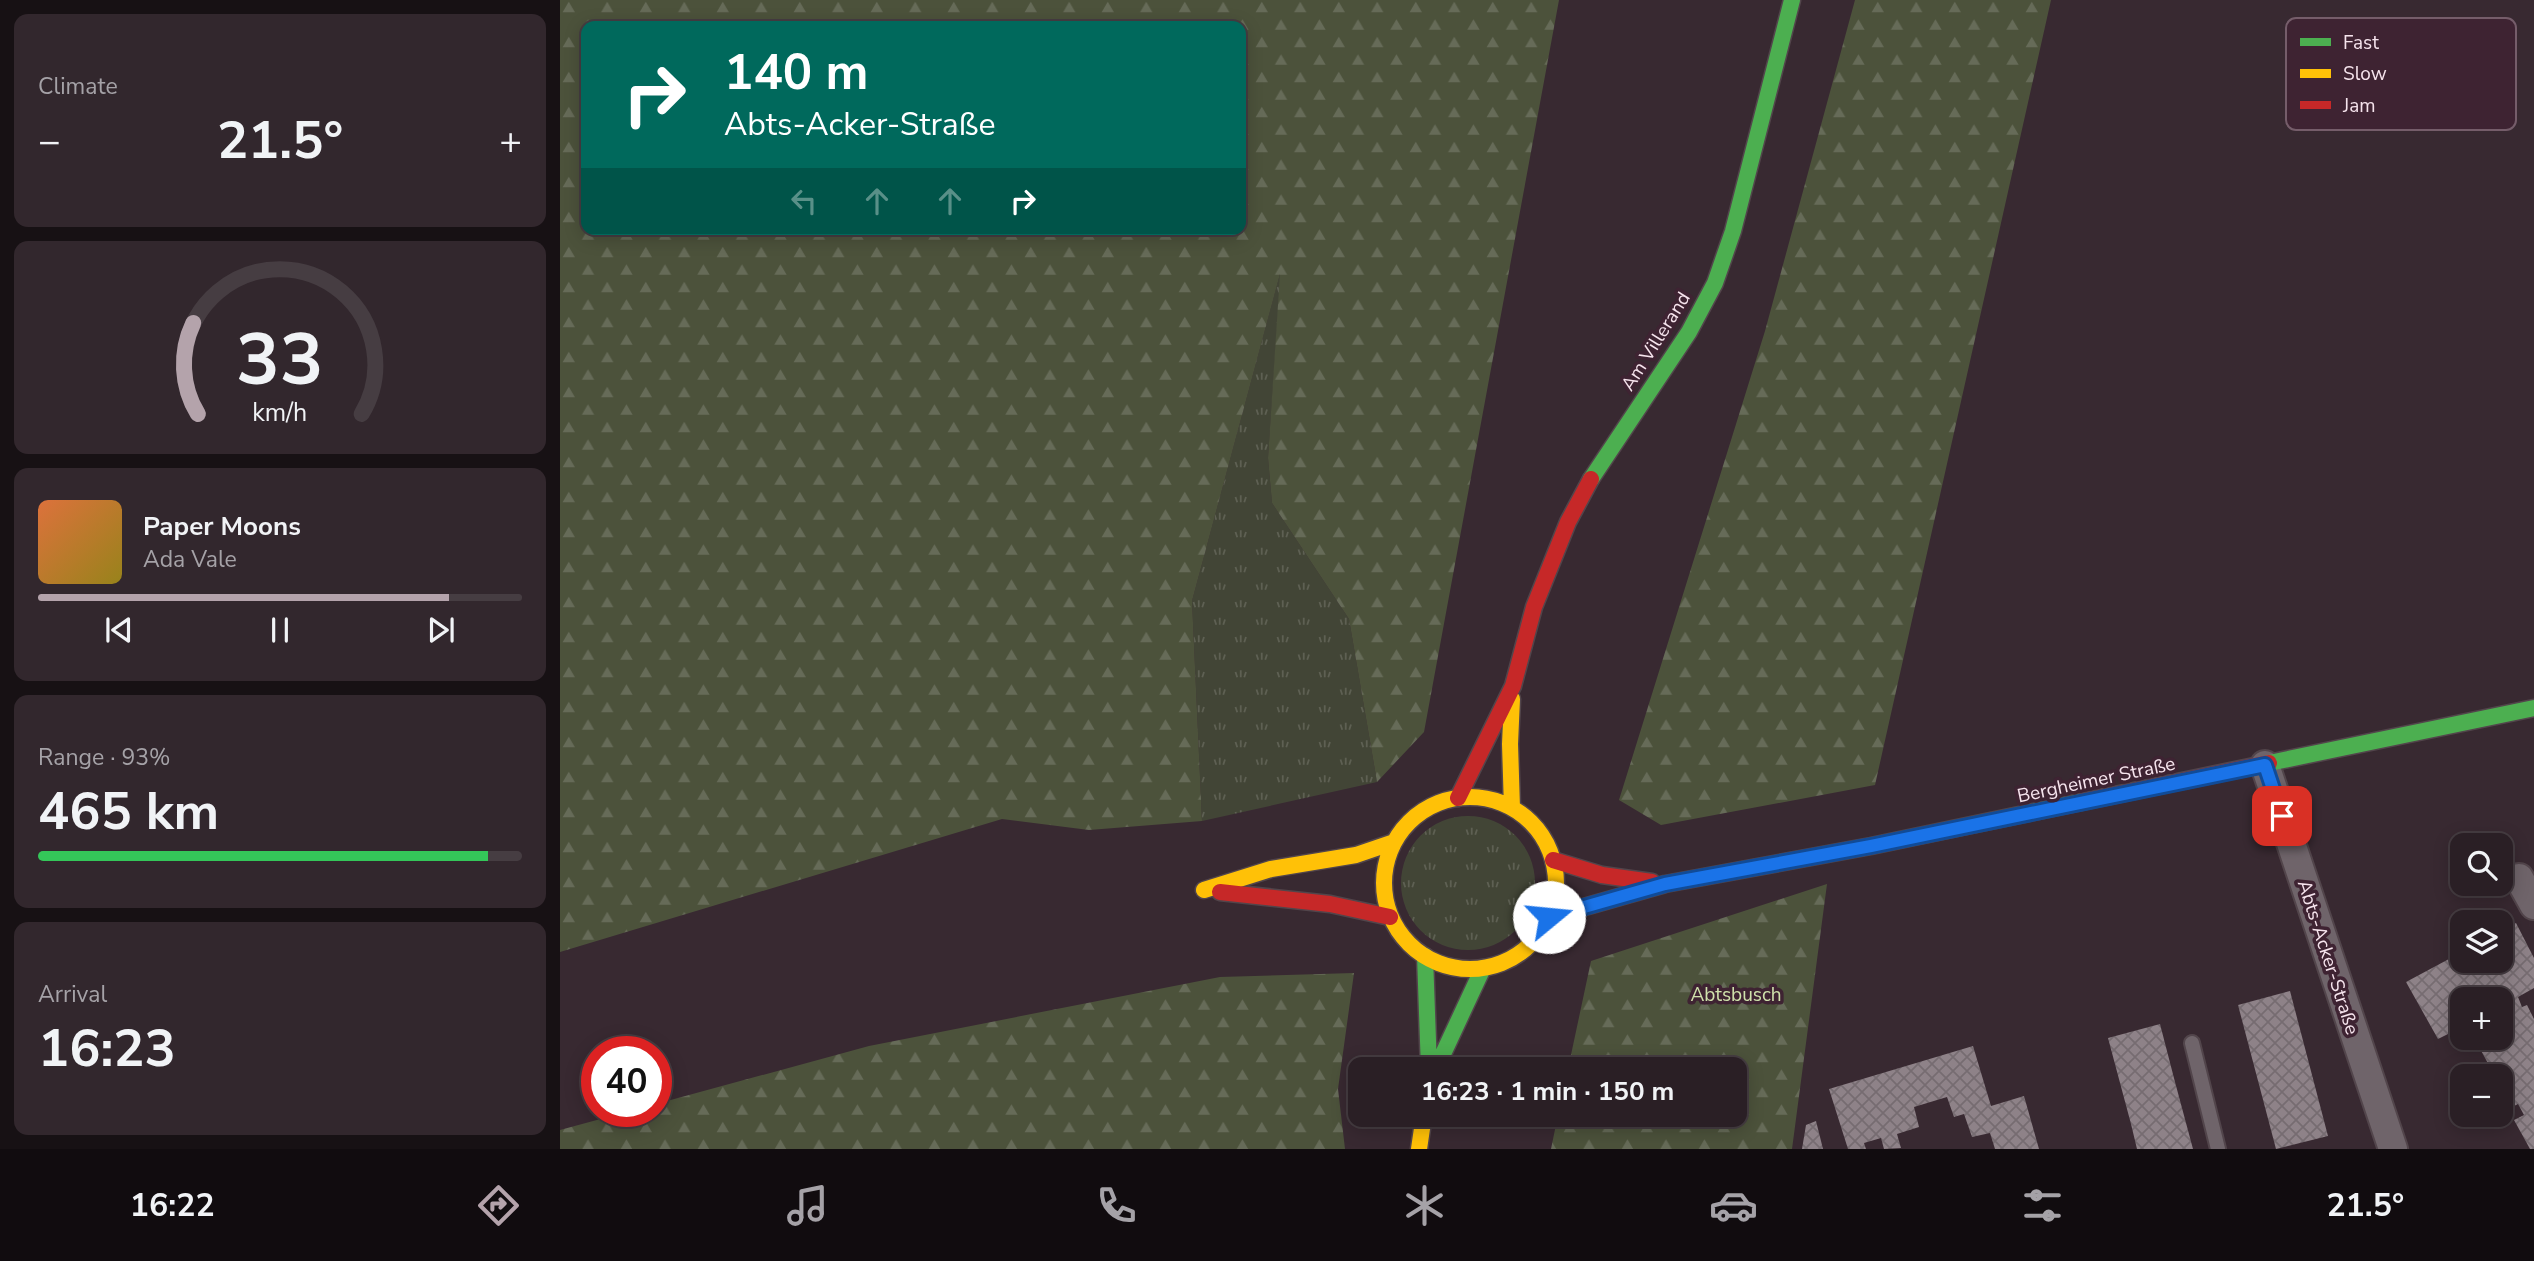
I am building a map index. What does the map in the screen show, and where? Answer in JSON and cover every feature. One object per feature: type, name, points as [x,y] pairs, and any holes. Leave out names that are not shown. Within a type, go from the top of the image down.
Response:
[{"type":"main road","name":"Am Villerand","points":[[1458,797],[1513,686],[1534,607],[1569,522],[1594,473],[1689,332],[1715,284],[1733,231],[1791,0]]},
{"type":"main road","name":"Am Villerand","points":[[1512,808],[1510,744],[1513,686]]},
{"type":"main road","name":"Bergheimer Straße","points":[[1549,917],[1665,884],[1871,846],[2534,708]]},
{"type":"main road","points":[[1458,797],[1484,798],[1512,808],[1536,828],[1553,860],[1556,889],[1549,917],[1534,941],[1511,959],[1483,968],[1463,969],[1443,965],[1425,956],[1399,933],[1390,917],[1385,898],[1384,874],[1394,842],[1410,821],[1432,805],[1458,797]]},
{"type":"main road","points":[[1390,917],[1330,904],[1204,890],[1271,869],[1356,855],[1394,842]]},
{"type":"main road","name":"Bergheimer Straße","points":[[1553,860],[1602,874],[1665,884]]},
{"type":"main road","points":[[1425,956],[1429,1057]]},
{"type":"main road","points":[[1442,1057],[1483,968]]},
{"type":"main road","points":[[1419,1149],[1422,1127]]},
{"type":"street","name":"Abts-Acker-Straße","points":[[2265,765],[2393,1149]]},
{"type":"street","points":[[2519,878],[2534,905]]},
{"type":"lane","points":[[2192,1043],[2218,1149]]},
{"type":"green space","points":[[560,0],[1559,0],[1424,732],[1377,782],[1349,619],[1272,503],[1268,458],[1280,274],[1192,601],[1202,821],[1089,830],[1002,819],[560,952]]},
{"type":"green space","points":[[1855,0],[2051,0],[1875,785],[1661,825],[1619,800],[1765,331]]},
{"type":"green space","points":[[1281,270],[1268,458],[1272,503],[1349,619],[1377,782],[1202,821],[1192,601]]},
{"type":"green space","points":[[1468,816],[1494,821],[1515,836],[1530,857],[1535,883],[1530,909],[1515,930],[1494,945],[1468,950],[1442,945],[1421,930],[1406,909],[1401,883],[1406,857],[1421,836],[1442,821]]},
{"type":"green space","name":"Abtsbusch","points":[[1827,884],[1792,1149],[1551,1149],[1556,1127],[1747,1127],[1747,1057],[1571,1057],[1591,961]]},
{"type":"green space","points":[[1354,973],[1338,1089],[1345,1149],[560,1149],[560,1130],[581,1124],[581,1127],[672,1127],[672,1100],[869,1046],[1220,977]]},
{"type":"building","points":[[2516,923],[2534,958],[2534,988],[2518,997],[2522,1007],[2527,1005],[2534,1019],[2534,1149],[2530,1149],[2514,1120],[2524,1115],[2518,1104],[2513,1106],[2513,1064],[2488,1064],[2481,1050],[2513,1050],[2513,987],[2450,987],[2450,1033],[2438,1039],[2406,982],[2450,958],[2450,973],[2513,973],[2513,925]]},
{"type":"building","points":[[2290,991],[2328,1136],[2276,1149],[2238,1005]]},
{"type":"building","points":[[2160,1024],[2193,1149],[2137,1149],[2108,1038]]},
{"type":"building","points":[[1973,1046],[1991,1106],[2024,1096],[2039,1149],[1995,1149],[1990,1133],[1972,1137],[1964,1114],[1954,1117],[1947,1097],[1914,1107],[1919,1127],[1897,1134],[1901,1148],[1884,1149],[1881,1138],[1864,1143],[1866,1149],[1848,1149],[1829,1089]]},
{"type":"building","points":[[1816,1121],[1823,1149],[1802,1149],[1806,1125]]},
{"type":"traffic: fast","points":[[1591,479],[1689,332],[1715,283],[1733,231],[1792,0]]},
{"type":"traffic: fast","points":[[2269,763],[2534,708]]},
{"type":"traffic: fast","points":[[1549,917],[1665,884],[1871,846],[2081,802]]},
{"type":"traffic: fast","points":[[1425,956],[1429,1057]]},
{"type":"traffic: fast","points":[[1442,1057],[1483,968]]},
{"type":"traffic: slow","points":[[1512,699],[1512,808]]},
{"type":"traffic: slow","points":[[1470,797],[1503,804],[1531,822],[1549,850],[1556,883],[1549,916],[1531,944],[1503,962],[1470,969],[1437,962],[1409,944],[1391,916],[1384,883],[1391,850],[1409,822],[1437,804],[1470,797]]},
{"type":"traffic: slow","points":[[1204,890],[1271,869],[1356,855],[1394,842]]},
{"type":"traffic: slow","points":[[1419,1149],[1422,1127]]},
{"type":"traffic: jam","points":[[1458,798],[1513,686],[1534,607],[1568,522],[1591,479]]},
{"type":"traffic: jam","points":[[2081,802],[2269,763]]},
{"type":"traffic: jam","points":[[1553,860],[1602,875],[1652,882]]},
{"type":"traffic: jam","points":[[1220,892],[1330,904],[1390,917]]},
{"type":"route","points":[[1549,917],[1665,884],[1871,846],[2265,765],[2282,816]]}]
